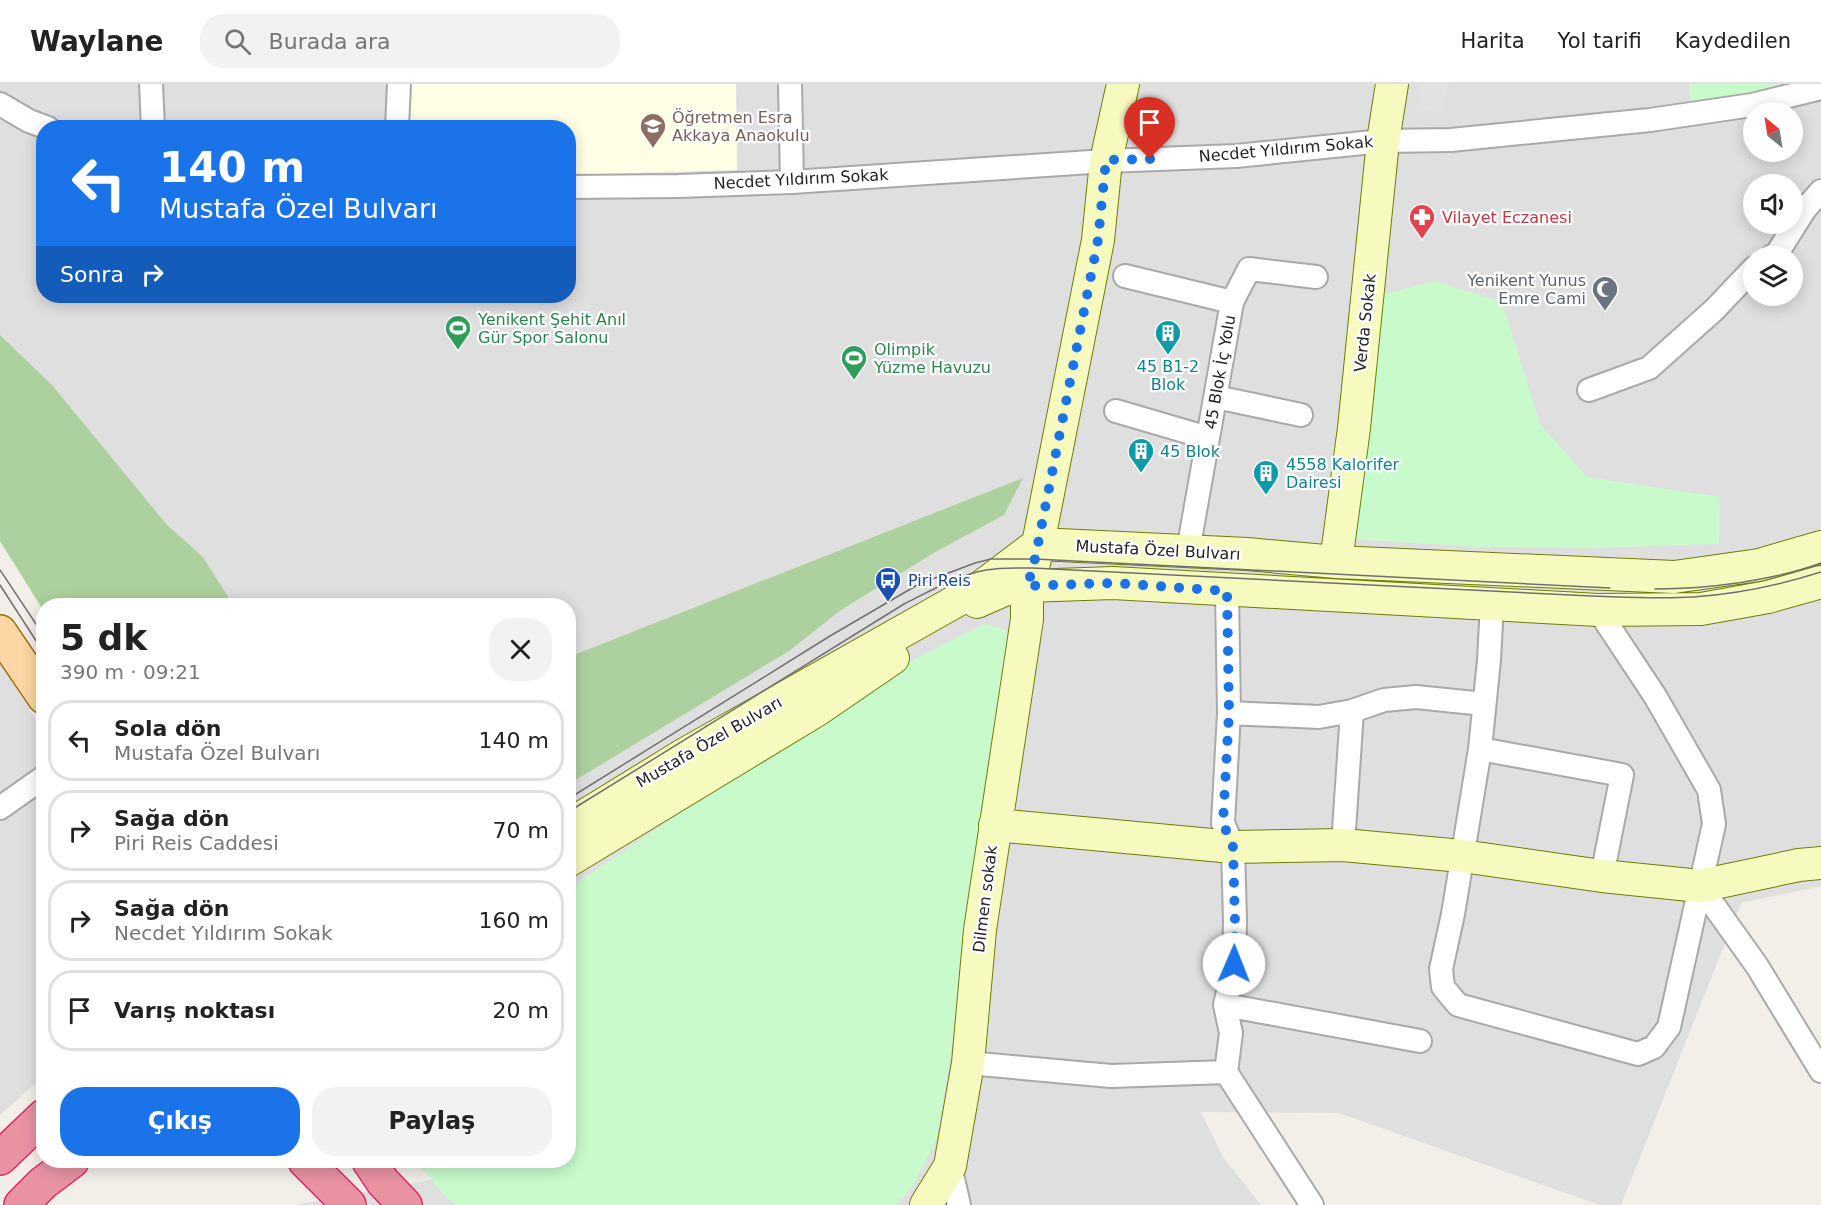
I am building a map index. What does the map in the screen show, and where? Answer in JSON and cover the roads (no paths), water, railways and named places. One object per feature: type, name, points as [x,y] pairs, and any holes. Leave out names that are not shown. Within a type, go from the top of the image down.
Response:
[{"type":"highway","points":[[0,1158],[36,1124]]},
{"type":"highway","points":[[21,1205],[43,1183],[63,1168]]},
{"type":"highway","points":[[297,1168],[341,1198]]},
{"type":"highway","points":[[312,1168],[341,1198]]},
{"type":"highway","points":[[374,1168],[383,1182],[407,1205]]},
{"type":"highway","points":[[384,1168],[407,1205]]},
{"type":"main road","name":"Dilmen sokak","points":[[926,1205],[950,1166],[968,1063],[980,930],[1027,619],[1027,586],[1038,544],[1098,240],[1106,160],[1123,84]]},
{"type":"main road","name":"Verda Sokak","points":[[1336,562],[1354,428],[1383,141],[1392,84]]},
{"type":"main road","name":"Mustafa Özel Bulvarı","points":[[576,821],[685,754],[981,587],[1038,544],[1188,551],[1336,562],[1674,577],[1759,565],[1821,547]]},
{"type":"main road","points":[[576,856],[817,710],[968,605],[1004,590],[1027,586],[1113,583],[1598,610],[1701,609],[1768,597],[1821,582]]},
{"type":"main road","points":[[0,632],[36,685]]},
{"type":"main road","points":[[995,825],[1233,847],[1344,845],[1462,856],[1602,876],[1700,886],[1799,865],[1821,863]]},
{"type":"street","points":[[151,84],[153,120]]},
{"type":"street","points":[[397,120],[399,84]]},
{"type":"street","points":[[790,84],[792,182]]},
{"type":"street","name":"Necdet Yıldırım Sokak","points":[[576,187],[792,182],[1106,160],[1236,156],[1383,141],[1450,140],[1650,120],[1752,105],[1821,88]]},
{"type":"street","points":[[0,104],[36,124]]},
{"type":"street","points":[[1782,246],[1805,209],[1821,191]]},
{"type":"street","points":[[1232,302],[1249,269],[1316,277]]},
{"type":"street","name":"45 Blok İç Yolu","points":[[1125,276],[1232,302],[1188,551]]},
{"type":"street","points":[[1589,390],[1649,368],[1714,310],[1743,280]]},
{"type":"street","points":[[1216,397],[1300,415]]},
{"type":"street","points":[[1116,411],[1208,438]]},
{"type":"street","points":[[1227,591],[1229,713],[1223,823],[1233,847],[1235,921],[1234,964],[1225,1005],[1231,1033],[1226,1072],[1312,1205]]},
{"type":"street","points":[[1492,604],[1480,749],[1454,914],[1441,969],[1443,987],[1458,1005],[1638,1054],[1654,1047],[1669,1027],[1714,824],[1708,790],[1655,696],[1598,610]]},
{"type":"street","points":[[1229,713],[1319,717],[1352,711],[1384,700],[1416,697],[1484,704]]},
{"type":"street","points":[[1344,845],[1352,711]]},
{"type":"street","points":[[1480,749],[1622,775],[1602,876]]},
{"type":"street","points":[[0,808],[36,783]]},
{"type":"street","points":[[1700,886],[1757,966],[1821,1071]]},
{"type":"street","points":[[1225,1005],[1420,1041]]},
{"type":"street","points":[[968,1063],[1111,1076],[1226,1072]]},
{"type":"street","points":[[950,1166],[959,1205]]},
{"type":"tram line","points":[[576,794],[830,636],[919,584],[991,559],[1035,559],[1610,588]]},
{"type":"tram line","points":[[1655,589],[1739,583],[1782,575],[1821,563]]},
{"type":"tram line","points":[[576,807],[904,604],[955,580],[986,570],[1033,568],[1655,598],[1709,596],[1742,591],[1821,572]]},
{"type":"tram line","points":[[0,570],[36,624]]},
{"type":"tram line","points":[[0,585],[36,641]]},
{"type":"place","name":"Öğretmen Esra Akkaya Anaokulu","points":[[653,149]]},
{"type":"place","name":"Vilayet Eczanesi","points":[[1422,240]]},
{"type":"place","name":"Yenikent Yunus Emre Cami","points":[[1605,312]]},
{"type":"place","name":"Yenikent Şehit Anıl Gür Spor Salonu","points":[[458,351]]},
{"type":"place","name":"45 B1-2 Blok","points":[[1168,356]]},
{"type":"place","name":"Olimpik Yüzme Havuzu","points":[[854,381]]},
{"type":"place","name":"45 Blok","points":[[1141,474]]},
{"type":"place","name":"4558 Kalorifer Dairesi","points":[[1266,496]]},
{"type":"place","name":"Piri Reis","points":[[888,603]]}]
